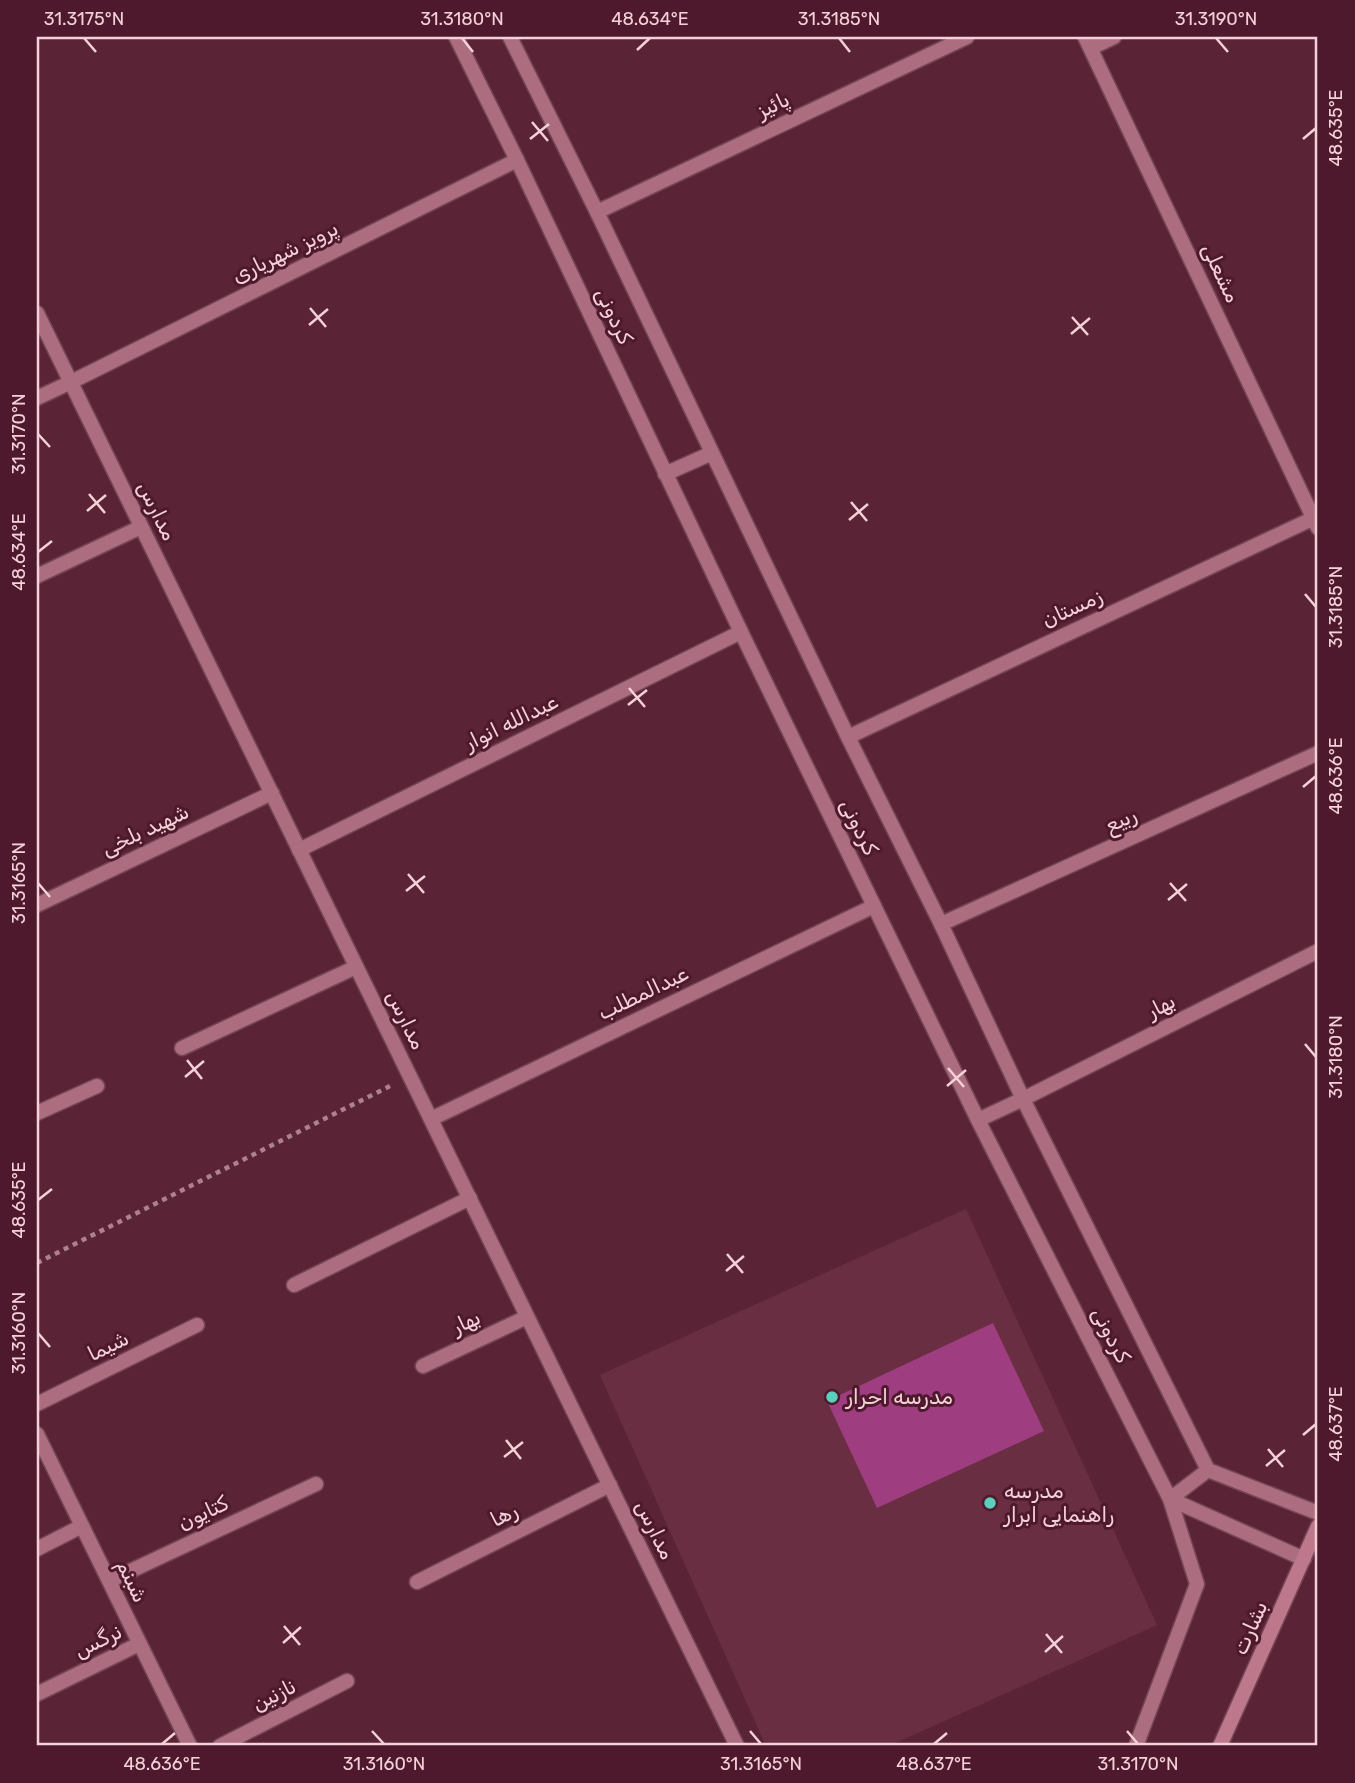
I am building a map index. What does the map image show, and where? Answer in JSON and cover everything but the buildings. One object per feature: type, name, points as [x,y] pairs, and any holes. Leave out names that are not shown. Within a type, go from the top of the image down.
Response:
[{"type":"main road","name":"بشارت","points":[[1220,1746],[1318,1526]]},
{"type":"street","name":"کردونی","points":[[456,37],[978,1120],[1170,1499],[1197,1584],[1136,1746]]},
{"type":"street","name":"کردونی","points":[[510,37],[597,212],[1023,1098],[1208,1470]]},
{"type":"street","name":"پائیز","points":[[597,212],[967,37]]},
{"type":"street","points":[[1088,42],[1114,37]]},
{"type":"street","name":"مشعلی","points":[[1088,42],[1316,523]]},
{"type":"street","name":"پرویز شهریاری","points":[[37,398],[517,160]]},
{"type":"street","name":"مدارس","points":[[37,313],[737,1746]]},
{"type":"street","points":[[665,474],[712,453]]},
{"type":"street","name":"زمستان","points":[[848,737],[1316,523]]},
{"type":"street","points":[[37,576],[141,527]]},
{"type":"street","name":"عبدالله انوار","points":[[299,850],[741,632]]},
{"type":"street","name":"ربیع","points":[[941,924],[1318,754]]},
{"type":"street","name":"شهید بلخی","points":[[37,905],[271,793]]},
{"type":"street","name":"عبدالمطلب","points":[[430,1119],[874,906]]},
{"type":"street","name":"بهار","points":[[978,1120],[1318,951]]},
{"type":"street","points":[[181,1048],[356,967]]},
{"type":"street","points":[[37,1113],[97,1086]]},
{"type":"street","points":[[294,1285],[470,1198]]},
{"type":"street","name":"بهار","points":[[424,1366],[527,1317]]},
{"type":"street","name":"شیما","points":[[37,1404],[197,1325]]},
{"type":"street","name":"شبنم","points":[[37,1434],[190,1746]]},
{"type":"street","points":[[1304,1559],[1170,1499],[1208,1470],[1318,1513]]},
{"type":"street","name":"کتایون","points":[[109,1581],[316,1484]]},
{"type":"street","name":"رها","points":[[417,1582],[610,1485]]},
{"type":"street","points":[[37,1549],[82,1526]]},
{"type":"street","name":"نرگس","points":[[37,1694],[139,1644]]},
{"type":"street","name":"نازنین","points":[[220,1746],[347,1681]]},
{"type":"path","points":[[37,1263],[410,1077]]},
{"type":"shaded area","points":[[966,1209],[1157,1625],[889,1746],[766,1746],[600,1375]]},
{"type":"place","name":"مدرسه احرار","points":[[832,1397]]},
{"type":"place","name":"مدرسه راهنمایی ابرار","points":[[990,1503]]}]
